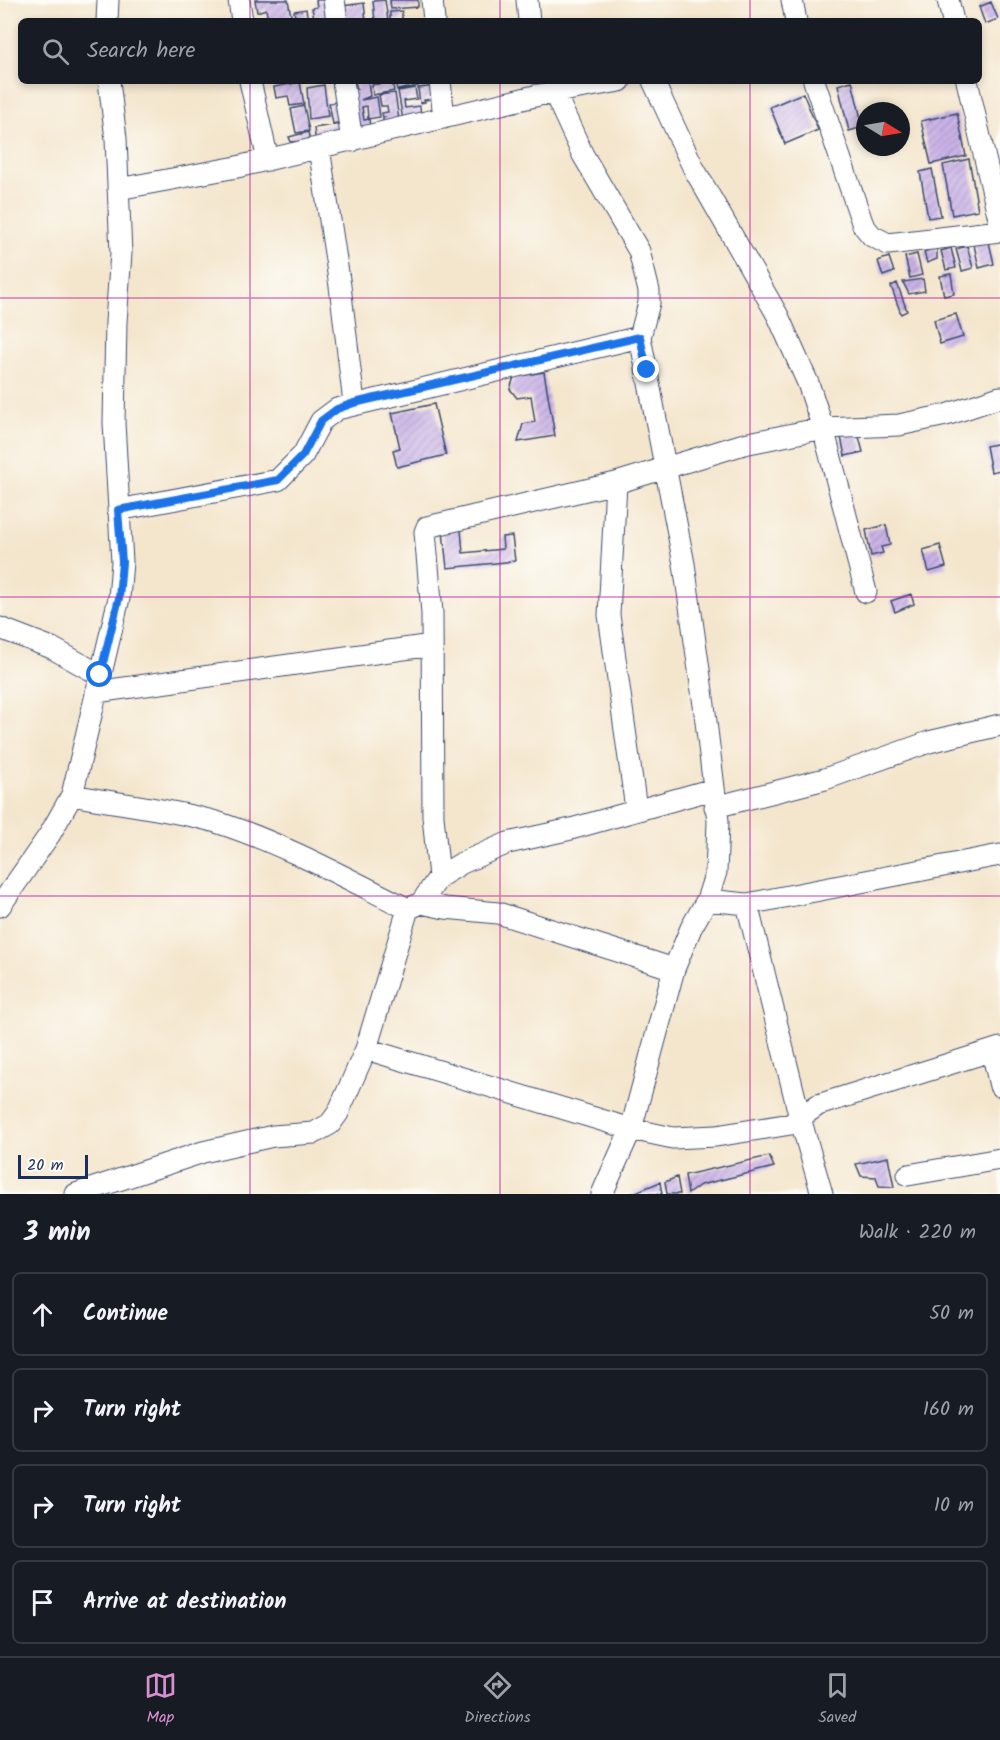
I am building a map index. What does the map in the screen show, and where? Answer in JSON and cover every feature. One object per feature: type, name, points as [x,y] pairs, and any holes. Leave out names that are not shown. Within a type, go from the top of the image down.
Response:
[{"type":"street","points":[[107,18],[108,0]]},
{"type":"street","points":[[239,0],[242,18]]},
{"type":"street","points":[[334,0],[337,18]]},
{"type":"street","points":[[432,0],[434,18]]},
{"type":"street","points":[[527,0],[529,18]]},
{"type":"street","points":[[792,0],[795,18]]},
{"type":"street","points":[[948,0],[952,18]]},
{"type":"street","points":[[0,906],[50,834],[72,795],[119,598],[122,562],[114,423],[116,322],[121,253],[116,140],[109,84]]},
{"type":"street","points":[[251,84],[268,160]]},
{"type":"street","points":[[343,84],[352,141]]},
{"type":"street","points":[[440,84],[444,118]]},
{"type":"street","points":[[118,189],[352,141],[444,118],[543,89],[591,84]]},
{"type":"street","points":[[654,84],[693,167],[778,316],[808,383],[823,428],[866,592]]},
{"type":"street","points":[[815,84],[863,225],[872,237],[888,244],[1000,231]]},
{"type":"street","points":[[969,84],[989,130],[1000,223]]},
{"type":"street","points":[[543,89],[639,251],[649,291],[649,303],[640,337],[684,564],[714,798],[716,872],[707,900],[691,928],[674,969],[631,1129],[602,1194]]},
{"type":"street","points":[[319,148],[340,286],[354,403]]},
{"type":"street","points":[[118,510],[278,480],[303,455],[321,421],[337,409],[354,403],[640,337]]},
{"type":"street","points":[[439,877],[433,816],[434,685],[432,613],[425,532],[427,527],[667,470],[701,455],[744,444],[823,428],[899,425],[946,415],[1000,397]]},
{"type":"street","points":[[616,483],[609,615],[621,719],[636,809]]},
{"type":"street","points":[[0,628],[52,648],[98,683],[432,645]]},
{"type":"street","points":[[76,1194],[203,1152],[273,1136],[321,1130],[330,1124],[338,1113],[366,1049],[414,906],[439,877],[462,863],[508,843],[571,829],[636,809],[825,779],[929,742],[1000,724]]},
{"type":"street","points":[[72,795],[191,815],[218,823],[278,847],[414,906],[498,913],[674,969]]},
{"type":"street","points":[[707,900],[747,904],[1000,855]]},
{"type":"street","points":[[747,904],[800,1118],[822,1194]]},
{"type":"street","points":[[366,1049],[631,1129],[673,1138],[716,1136],[791,1124],[818,1105],[996,1050],[1000,1086]]},
{"type":"street","points":[[908,1175],[1000,1160]]},
{"type":"building","points":[[255,0],[288,0],[291,18],[268,18],[266,9],[257,12]]},
{"type":"building","points":[[316,0],[328,0],[331,18],[314,18],[312,8],[317,7]]},
{"type":"building","points":[[385,0],[388,18],[375,18],[373,1]]},
{"type":"building","points":[[390,0],[418,0],[418,7],[391,9]]},
{"type":"building","points":[[991,2],[998,19],[985,24],[979,7]]},
{"type":"building","points":[[364,3],[366,18],[344,18],[342,6]]},
{"type":"building","points":[[306,9],[308,18],[295,18],[294,11]]},
{"type":"building","points":[[402,11],[402,18],[390,18],[390,12]]},
{"type":"building","points":[[300,84],[304,104],[290,106],[288,96],[276,98],[274,87]]},
{"type":"building","points":[[356,84],[368,84],[370,96],[361,100],[377,97],[380,117],[368,119],[367,106],[362,107],[364,120],[369,119],[370,127],[357,129],[352,89],[357,89]]},
{"type":"building","points":[[393,84],[394,91],[373,95],[372,85]]},
{"type":"building","points":[[396,84],[418,84],[418,86],[397,90]]},
{"type":"building","points":[[842,84],[853,84],[857,102],[856,129],[849,131],[838,85]]},
{"type":"building","points":[[324,85],[328,116],[309,119],[307,88]]},
{"type":"building","points":[[437,86],[439,98],[424,100],[425,102],[420,103],[418,88]]},
{"type":"building","points":[[415,88],[417,99],[404,101],[405,108],[420,106],[421,117],[403,120],[398,91]]},
{"type":"building","points":[[395,93],[399,120],[383,123],[383,118],[386,117],[383,117],[382,113],[388,112],[387,106],[381,106],[379,95]]},
{"type":"building","points":[[803,93],[818,130],[785,144],[770,107]]},
{"type":"building","points":[[342,101],[345,121],[333,124],[329,103]]},
{"type":"building","points":[[304,106],[309,131],[296,133],[291,109]]},
{"type":"building","points":[[957,113],[966,156],[931,164],[921,121]]},
{"type":"building","points":[[346,123],[349,139],[316,145],[314,128]]},
{"type":"building","points":[[308,132],[310,141],[291,142],[289,137]]},
{"type":"building","points":[[969,159],[978,210],[952,215],[943,165]]},
{"type":"building","points":[[932,169],[941,216],[928,218],[920,172]]},
{"type":"building","points":[[989,242],[994,264],[979,268],[974,245]]},
{"type":"building","points":[[967,246],[973,268],[962,271],[956,249]]},
{"type":"building","points":[[937,247],[937,259],[927,263],[924,252]]},
{"type":"building","points":[[951,248],[956,268],[946,270],[941,251]]},
{"type":"building","points":[[917,254],[922,275],[910,278],[905,257]]},
{"type":"building","points":[[889,257],[894,272],[883,276],[878,261]]},
{"type":"building","points":[[951,274],[954,294],[944,296],[940,276]]},
{"type":"building","points":[[923,279],[925,291],[909,294],[903,282]]},
{"type":"building","points":[[897,283],[907,311],[901,314],[891,286]]},
{"type":"building","points":[[956,314],[963,337],[940,344],[934,320]]},
{"type":"building","points":[[544,372],[555,436],[518,442],[523,424],[535,422],[531,396],[517,398],[510,389],[514,377]]},
{"type":"building","points":[[434,404],[446,455],[397,467],[393,450],[400,448],[392,413]]},
{"type":"building","points":[[858,433],[863,452],[845,456],[841,437]]},
{"type":"building","points":[[1000,443],[1000,470],[991,472],[986,446]]},
{"type":"building","points":[[886,525],[890,545],[881,547],[883,553],[871,556],[866,530]]},
{"type":"building","points":[[461,530],[463,553],[503,549],[502,537],[512,536],[515,561],[447,568],[443,532]]},
{"type":"building","points":[[940,545],[946,567],[929,572],[923,550]]},
{"type":"building","points":[[911,594],[914,604],[895,612],[891,601]]},
{"type":"building","points":[[769,1156],[774,1167],[700,1185],[688,1194],[685,1175]]},
{"type":"building","points":[[888,1157],[894,1187],[879,1186],[876,1177],[861,1176],[856,1164]]},
{"type":"building","points":[[677,1177],[680,1194],[667,1194],[665,1182]]},
{"type":"building","points":[[660,1182],[662,1194],[631,1194]]},
{"type":"route","points":[[100,675],[113,630],[119,598],[122,562],[118,510],[278,480],[286,476],[303,455],[321,421],[337,409],[354,403],[640,337],[647,370]]}]
